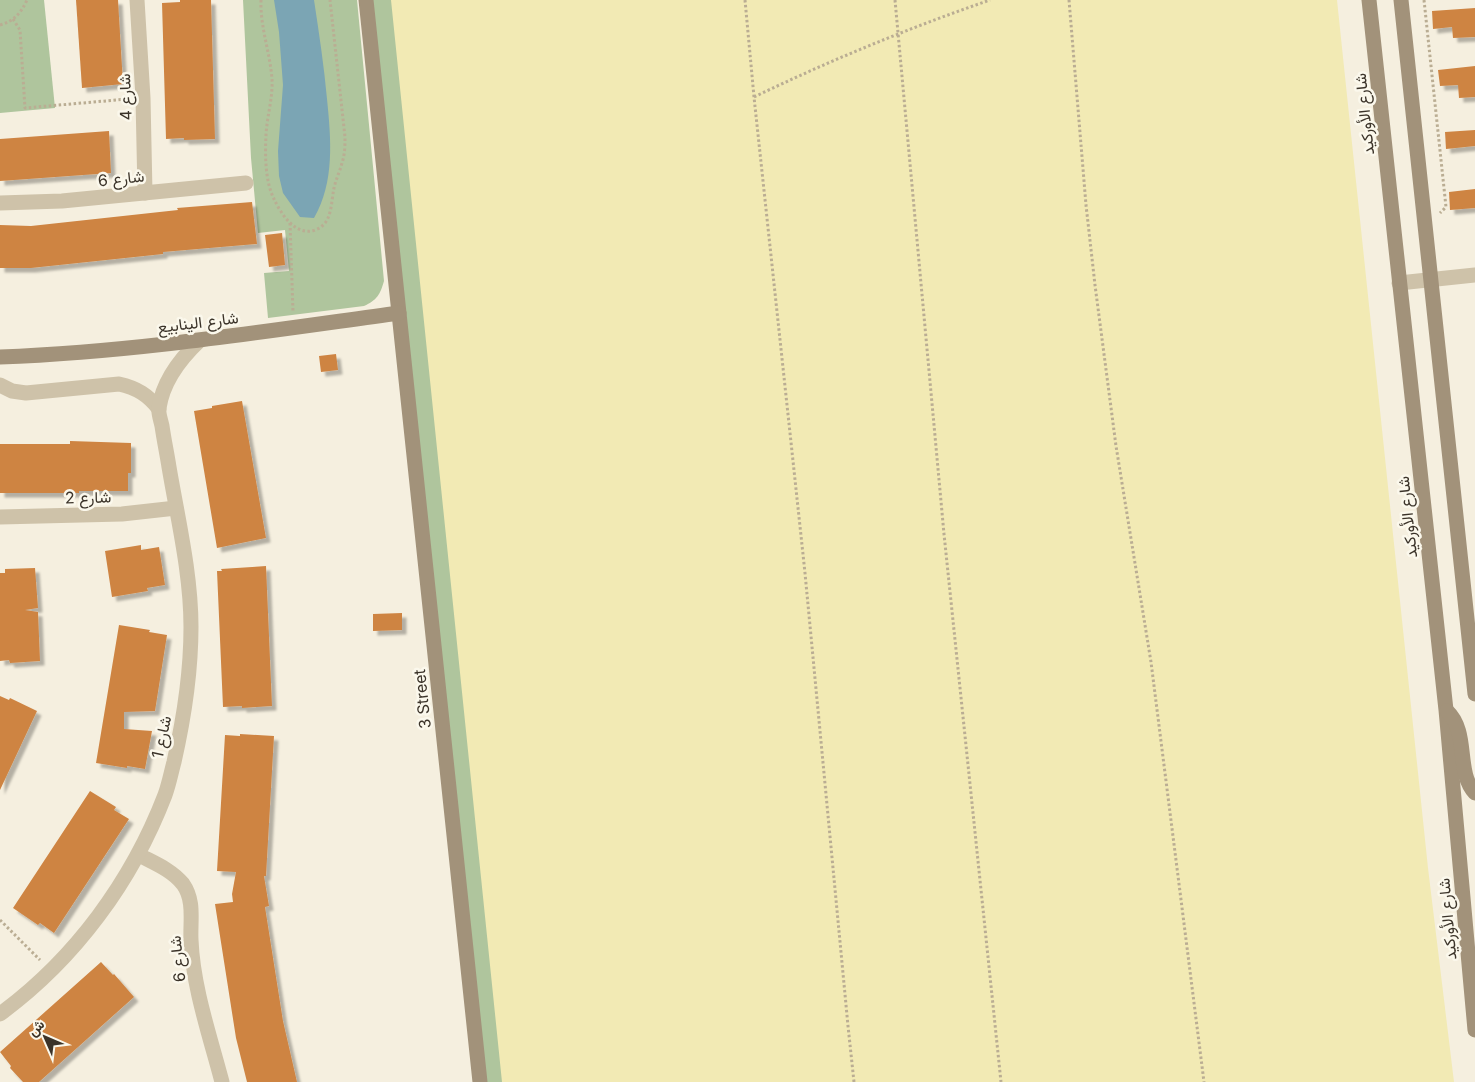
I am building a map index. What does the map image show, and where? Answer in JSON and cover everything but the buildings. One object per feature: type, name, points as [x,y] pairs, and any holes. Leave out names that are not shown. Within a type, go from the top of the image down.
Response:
[{"type":"street","name":"شارع 4","points":[[137,0],[143,98],[145,193]]},
{"type":"street","name":"3 Street","points":[[366,0],[480,1082]]},
{"type":"street","name":"شارع الأوركيد","points":[[1369,0],[1446,710],[1475,1030]]},
{"type":"street","points":[[1401,0],[1475,694]]},
{"type":"street","name":"شارع 6","points":[[0,204],[62,201],[246,183]]},
{"type":"street","points":[[1399,283],[1475,275]]},
{"type":"street","name":"شارع الينابيع","points":[[0,357],[48,355],[198,341],[399,313]]},
{"type":"street","name":"شارع 1","points":[[0,1014],[51,971],[93,925],[139,855],[166,793],[178,746],[188,687],[191,627],[187,567],[159,409],[167,382],[177,365],[198,341]]},
{"type":"street","points":[[0,385],[12,391],[26,393],[119,384],[142,392],[159,409]]},
{"type":"street","name":"شارع 2","points":[[0,517],[122,514],[176,508]]},
{"type":"street","points":[[1446,710],[1457,724],[1467,781],[1475,793]]},
{"type":"street","name":"شارع 6","points":[[139,855],[176,876],[188,894],[191,905],[191,939],[196,983],[222,1082]]},
{"type":"path","points":[[0,25],[7,23],[22,12],[27,0]]},
{"type":"path","points":[[261,0],[262,24],[272,79],[272,94],[266,135],[269,183],[274,199],[294,227],[309,232],[317,230],[324,225],[329,217],[334,189],[345,150],[330,0]]},
{"type":"path","points":[[745,0],[804,564],[854,1082]]},
{"type":"path","points":[[894,0],[943,524],[1001,1082]]},
{"type":"path","points":[[754,97],[898,33],[990,0]]},
{"type":"path","points":[[1069,0],[1086,205],[1116,446],[1151,662],[1204,1082]]},
{"type":"path","points":[[13,19],[20,30],[25,108],[143,98]]},
{"type":"path","points":[[290,222],[294,327]]},
{"type":"path","points":[[0,920],[51,971]]},
{"type":"green space","points":[[0,0],[44,0],[55,108],[0,113]]},
{"type":"green space","points":[[243,0],[357,0],[384,281],[377,296],[372,302],[364,306],[268,318],[264,273],[289,271],[285,230],[258,233],[251,158]]},
{"type":"green space","points":[[366,0],[397,0],[512,1082],[480,1082]]},
{"type":"sand","points":[[391,0],[1337,0],[1428,868],[1454,1082],[502,1082]]},
{"type":"water","points":[[274,0],[314,0],[328,114],[330,160],[325,190],[314,218],[300,217],[283,193],[279,176],[278,151],[283,85],[279,32]]}]
